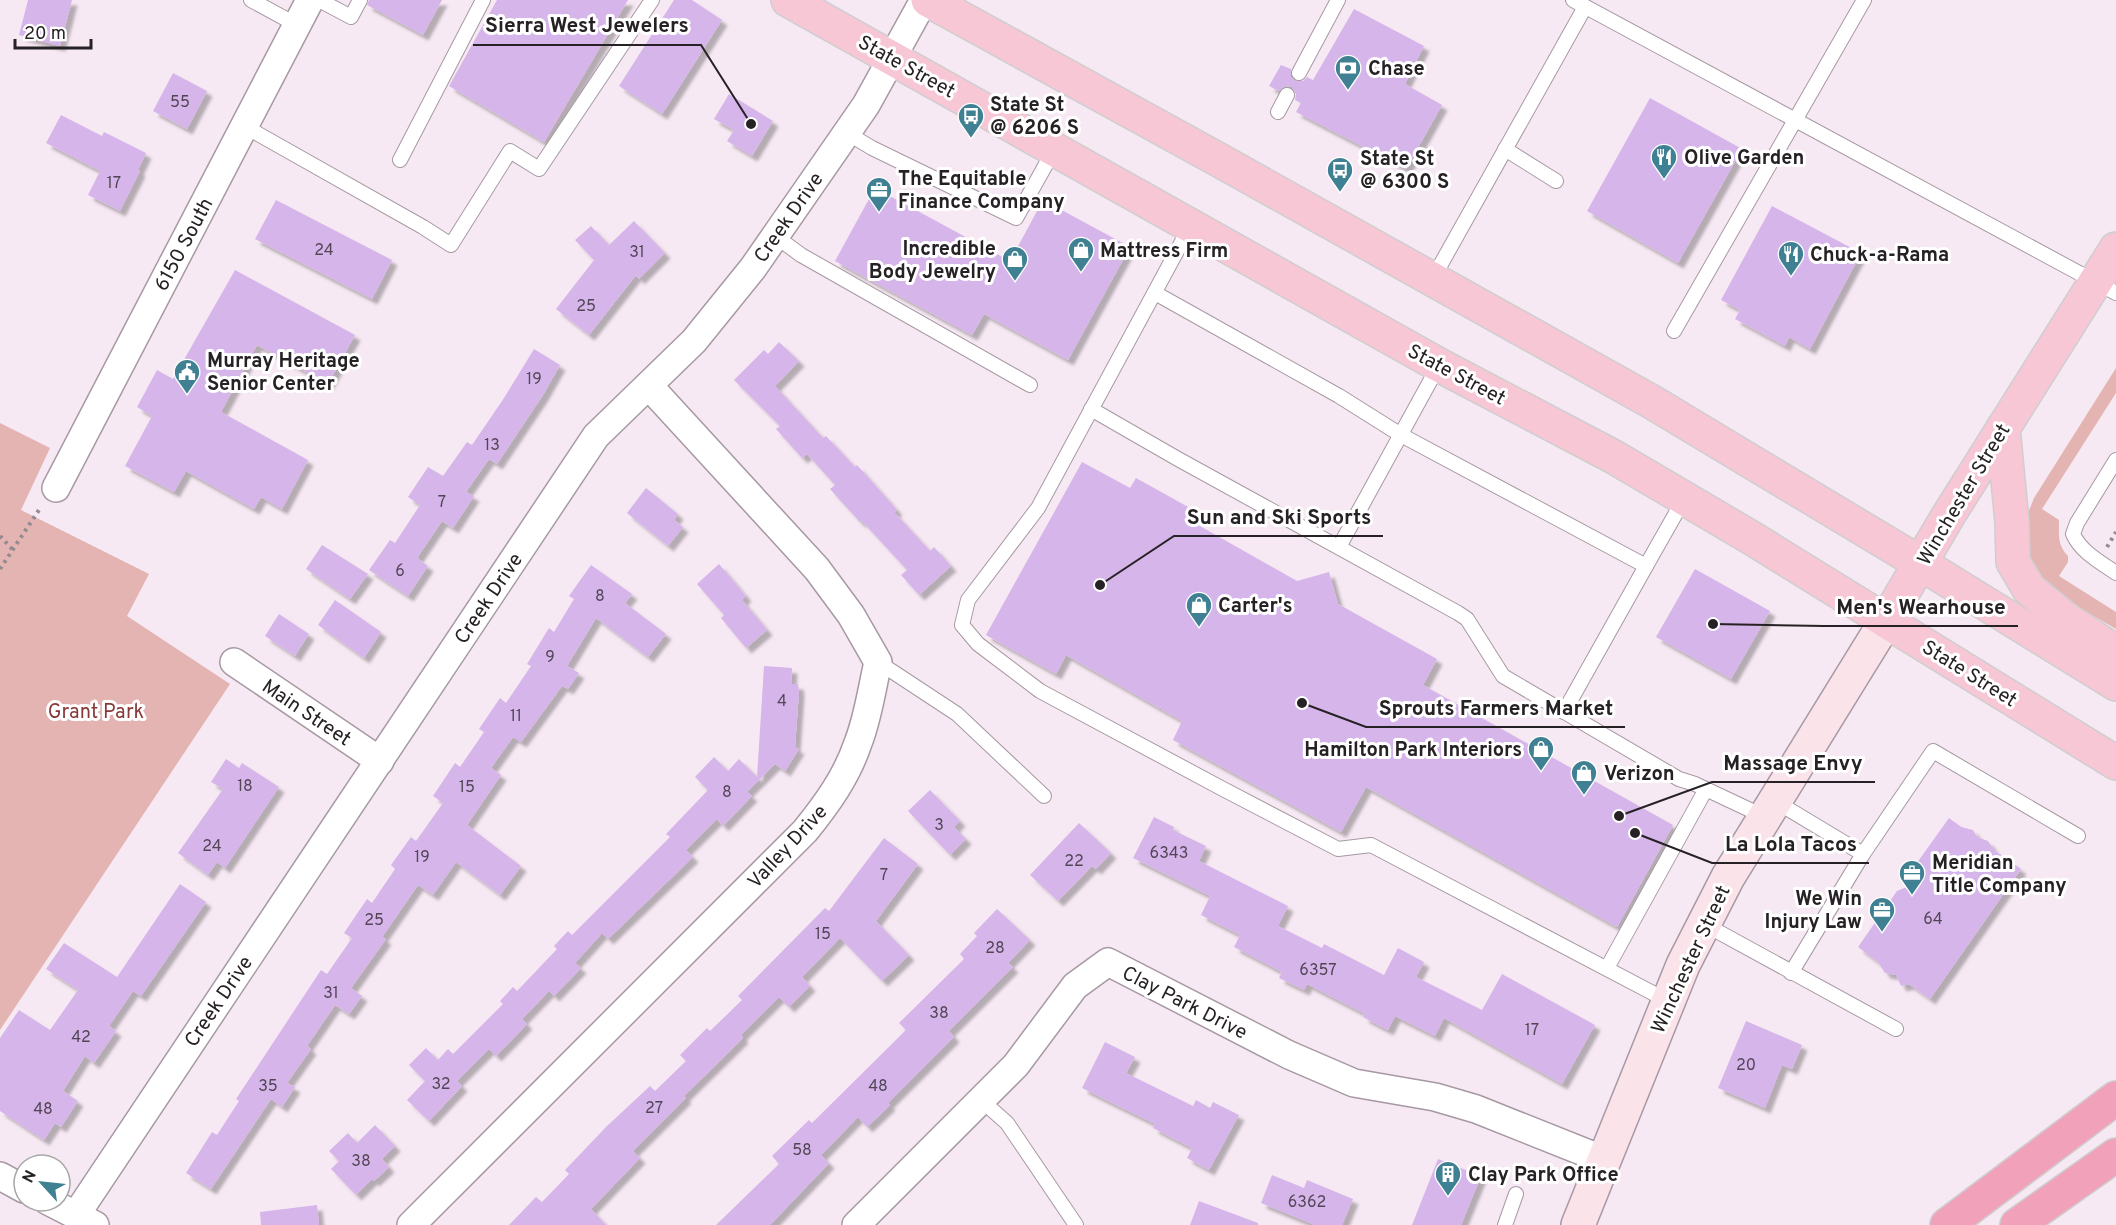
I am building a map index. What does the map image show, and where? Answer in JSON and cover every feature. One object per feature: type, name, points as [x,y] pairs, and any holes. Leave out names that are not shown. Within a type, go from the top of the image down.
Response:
[{"type":"highway","points":[[1947,1225],[2116,1098]]},
{"type":"highway","points":[[2017,1225],[2116,1155]]},
{"type":"main road","name":"State Street","points":[[788,0],[1439,365],[1614,457],[2116,763]]},
{"type":"main road","points":[[926,0],[1652,402],[2116,684]]},
{"type":"main road","name":"Winchester Street","points":[[1578,1225],[1683,965],[1728,877],[1859,667],[2003,428],[2106,287],[2116,249]]},
{"type":"main road","points":[[2003,428],[2012,522],[2013,562],[2029,589],[2067,620],[2116,652]]},
{"type":"street","name":"6150 South","points":[[56,488],[310,0]]},
{"type":"street","name":"Creek Drive","points":[[85,1220],[380,760],[596,436],[694,341],[753,268],[879,84],[926,0]]},
{"type":"street","points":[[649,386],[818,569],[851,615],[878,662]]},
{"type":"street","name":"Main Street","points":[[234,662],[380,760]]},
{"type":"street","name":"Valley Drive","points":[[411,1225],[805,831],[828,802],[859,742],[878,662]]},
{"type":"street","name":"Clay Park Drive","points":[[856,1225],[1016,1065],[1075,986],[1108,962],[1289,1055],[1354,1083],[1435,1097],[1476,1109],[1604,1160]]},
{"type":"street","points":[[71,1213],[85,1220]]},
{"type":"lane","points":[[251,0],[297,25]]},
{"type":"lane","points":[[319,0],[351,17],[360,0]]},
{"type":"lane","points":[[400,160],[483,0]]},
{"type":"lane","points":[[244,126],[423,227],[450,245],[510,151],[539,169],[652,0]]},
{"type":"lane","points":[[1299,73],[1338,0]]},
{"type":"lane","points":[[1674,331],[1864,0]]},
{"type":"lane","points":[[1432,280],[1505,149],[1579,3],[2106,287]]},
{"type":"lane","points":[[1278,112],[1287,95]]},
{"type":"lane","points":[[847,133],[872,148],[1016,218],[1054,150]]},
{"type":"lane","points":[[1505,149],[1556,181]]},
{"type":"lane","points":[[1191,225],[1038,508],[968,600],[962,625],[978,644],[1040,691],[1338,849],[1371,845],[1668,1001]]},
{"type":"lane","points":[[775,236],[801,255],[1030,385]]},
{"type":"lane","points":[[1155,293],[1339,396],[1401,435],[1646,566]]},
{"type":"lane","points":[[1339,547],[1439,365]]},
{"type":"lane","points":[[1091,409],[1467,619],[1503,676],[1679,779],[1770,809],[1863,854]]},
{"type":"lane","points":[[2116,460],[2080,517],[2073,534],[2077,543],[2097,561],[2116,573]]},
{"type":"lane","points":[[1564,712],[1684,499]]},
{"type":"lane","points":[[878,662],[957,714],[1044,796]]},
{"type":"lane","points":[[1791,973],[1863,854],[1933,751],[2078,836]]},
{"type":"lane","points":[[1607,968],[1706,789]]},
{"type":"lane","points":[[1704,924],[1896,1029]]},
{"type":"lane","points":[[981,1100],[1006,1123],[1076,1225]]},
{"type":"lane","points":[[1505,1225],[1516,1194]]},
{"type":"path","points":[[0,569],[37,512]]},
{"type":"path","points":[[2106,547],[2116,532]]},
{"type":"path","points":[[0,536],[13,550]]},
{"type":"green space","points":[[2116,368],[2116,393],[2042,509],[2059,520],[2059,539],[2068,556],[2068,562],[2059,576],[2116,612],[2116,629],[2052,592],[2039,580],[2027,556],[2026,518],[2034,498]]},
{"type":"green space","name":"Grant Park","points":[[0,423],[50,448],[21,510],[149,574],[127,616],[230,684],[0,1030]]},
{"type":"building","points":[[28,0],[72,0],[60,46],[19,35]]},
{"type":"building","points":[[369,0],[442,0],[423,35],[367,5]]},
{"type":"building","points":[[497,0],[628,0],[544,142],[449,86]]},
{"type":"building","points":[[674,0],[692,0],[722,20],[662,114],[619,86]]},
{"type":"building","name":"Chase","points":[[1354,9],[1424,46],[1405,84],[1442,105],[1406,169],[1296,112],[1301,103],[1295,100],[1296,94],[1292,87],[1286,86],[1279,91],[1269,86],[1281,65],[1291,69],[1291,77],[1295,81],[1303,81],[1307,77],[1313,80]]},
{"type":"building","points":[[173,73],[207,91],[187,129],[153,111]]},
{"type":"building","points":[[729,94],[773,121],[752,156],[727,141],[734,130],[714,119]]},
{"type":"building","name":"Olive Garden","points":[[1650,98],[1742,149],[1678,263],[1587,211]]},
{"type":"building","points":[[61,115],[102,136],[104,132],[146,153],[138,170],[140,171],[120,211],[88,195],[100,171],[46,143]]},
{"type":"building","points":[[875,188],[1010,261],[1043,200],[1130,247],[1068,360],[984,314],[972,335],[835,261]]},
{"type":"building","points":[[276,200],[392,260],[372,299],[255,239]]},
{"type":"building","name":"Chuck-a-Rama","points":[[1772,206],[1861,253],[1810,349],[1789,337],[1785,346],[1735,319],[1740,310],[1721,300]]},
{"type":"building","points":[[634,221],[665,253],[639,279],[636,275],[589,335],[556,309],[594,260],[575,240],[591,226],[609,245]]},
{"type":"building","name":"Murray Heritage Senior Center","points":[[235,270],[355,335],[328,384],[257,345],[221,412],[308,460],[282,509],[261,497],[254,509],[186,471],[174,492],[125,466],[152,416],[137,407],[157,370],[173,379]]},
{"type":"building","points":[[779,342],[799,361],[775,386],[823,438],[826,436],[855,467],[857,465],[897,510],[894,512],[930,551],[934,547],[951,566],[919,595],[901,575],[907,570],[830,489],[835,485],[807,454],[802,458],[776,429],[780,426],[734,380],[764,350],[768,354]]},
{"type":"building","points":[[534,349],[560,365],[497,464],[489,459],[466,492],[474,496],[453,528],[442,521],[417,558],[428,566],[408,596],[369,570],[390,540],[395,543],[420,505],[408,497],[428,467],[443,476],[467,442],[472,445]]},
{"type":"building","points":[[1082,462],[1130,488],[1136,478],[1197,512],[1191,521],[1297,581],[1329,572],[1338,604],[1437,659],[1423,685],[1673,825],[1617,927],[1366,787],[1341,832],[1173,740],[1182,721],[1066,655],[1056,674],[986,635]]},
{"type":"building","points":[[646,488],[678,514],[674,520],[683,527],[668,546],[627,513]]},
{"type":"building","points":[[322,545],[368,574],[350,599],[306,569]]},
{"type":"building","points":[[719,564],[746,596],[742,600],[767,630],[746,648],[721,618],[724,615],[697,584]]},
{"type":"building","points":[[591,565],[632,594],[625,603],[666,634],[648,657],[596,618],[567,666],[579,673],[568,689],[562,686],[521,742],[513,737],[491,768],[501,775],[467,825],[521,866],[500,895],[456,862],[433,895],[418,885],[382,937],[386,939],[351,988],[362,996],[349,1014],[335,1005],[307,1046],[311,1049],[287,1083],[295,1087],[282,1107],[271,1099],[211,1189],[186,1173],[212,1132],[217,1135],[239,1101],[236,1099],[321,970],[327,974],[352,938],[344,933],[367,899],[372,903],[395,869],[391,865],[411,837],[416,841],[443,803],[433,796],[455,763],[460,767],[484,732],[479,729],[500,698],[506,703],[531,666],[527,664],[549,628],[554,632],[574,599],[569,596]]},
{"type":"building","points":[[1695,569],[1770,611],[1731,679],[1656,637]]},
{"type":"building","points":[[335,600],[381,632],[364,658],[318,625]]},
{"type":"building","points":[[279,614],[309,634],[295,656],[265,636]]},
{"type":"building","points":[[764,666],[792,668],[791,684],[798,684],[795,747],[799,749],[785,771],[775,764],[747,792],[752,796],[723,826],[717,819],[686,850],[693,857],[608,939],[602,933],[575,963],[581,968],[554,996],[549,991],[522,1019],[527,1024],[496,1056],[489,1049],[457,1081],[462,1086],[429,1121],[407,1100],[425,1081],[409,1065],[426,1048],[438,1060],[448,1049],[453,1054],[503,1004],[500,1001],[513,987],[517,991],[557,949],[554,946],[568,931],[572,935],[670,837],[666,834],[708,790],[695,777],[714,757],[728,771],[739,759],[757,777]]},
{"type":"building","points":[[226,759],[239,768],[242,763],[279,787],[225,868],[217,862],[208,875],[178,853],[223,789],[211,782]]},
{"type":"building","points":[[930,790],[960,821],[954,827],[966,839],[950,855],[908,811]]},
{"type":"building","points":[[1154,817],[1174,827],[1173,830],[1206,846],[1199,861],[1288,906],[1278,926],[1322,948],[1324,944],[1384,975],[1398,948],[1424,962],[1416,977],[1482,1010],[1502,974],[1595,1025],[1562,1084],[1444,1018],[1435,1036],[1395,1016],[1388,1030],[1363,1017],[1365,1014],[1307,984],[1304,990],[1279,978],[1282,972],[1234,947],[1240,935],[1201,915],[1210,896],[1133,858]]},
{"type":"building","points":[[1949,818],[1961,827],[1973,830],[1977,837],[1988,841],[1994,850],[2021,869],[1930,999],[1909,984],[1901,986],[1896,975],[1885,973],[1878,962],[1858,947],[1897,891],[1909,886],[1909,874]]},
{"type":"building","points":[[1079,823],[1111,853],[1096,869],[1092,866],[1058,901],[1030,875]]},
{"type":"building","points":[[884,838],[918,864],[876,921],[909,955],[882,981],[840,938],[802,977],[810,986],[789,1007],[779,997],[741,1035],[743,1038],[684,1096],[686,1098],[633,1151],[640,1158],[591,1209],[606,1225],[509,1225],[536,1197],[542,1202],[569,1174],[565,1170],[650,1086],[655,1091],[686,1061],[680,1055],[707,1028],[710,1031],[742,1000],[738,996],[825,908],[829,911]]},
{"type":"building","points":[[180,884],[206,902],[141,996],[133,991],[109,1026],[116,1031],[94,1063],[85,1056],[63,1091],[78,1101],[61,1127],[55,1123],[44,1140],[0,1111],[0,1038],[19,1010],[50,1030],[78,990],[46,969],[64,943],[117,977]]},
{"type":"building","points":[[997,909],[1030,940],[1008,963],[1013,967],[949,1031],[954,1037],[867,1127],[858,1117],[821,1155],[829,1163],[770,1225],[716,1225],[779,1164],[772,1156],[809,1120],[812,1123],[906,1030],[899,1023],[964,959],[960,954],[977,936],[974,933]]},
{"type":"building","points":[[1746,1021],[1802,1045],[1792,1069],[1782,1065],[1765,1108],[1718,1088]]},
{"type":"building","points":[[1105,1042],[1135,1057],[1126,1073],[1193,1106],[1196,1100],[1210,1108],[1213,1102],[1239,1115],[1209,1170],[1187,1158],[1192,1148],[1153,1128],[1155,1124],[1082,1088]]},
{"type":"building","points":[[375,1125],[395,1146],[382,1159],[389,1167],[374,1181],[372,1179],[356,1195],[331,1169],[339,1161],[329,1151],[348,1133],[357,1143]]},
{"type":"building","name":"Clay Park Office","points":[[1438,1159],[1481,1176],[1461,1225],[1412,1225]]},
{"type":"building","points":[[1272,1175],[1304,1188],[1307,1180],[1353,1199],[1342,1225],[1315,1225],[1261,1203]]},
{"type":"building","points":[[1199,1201],[1258,1223],[1258,1225],[1190,1225]]},
{"type":"building","points":[[317,1205],[319,1225],[261,1225],[260,1212]]},
{"type":"place","name":"Chase","points":[[1348,91]]},
{"type":"place","name":"Sierra West Jewelers","points":[[751,124]]},
{"type":"place","name":"State St @ 6206 S","points":[[971,139]]},
{"type":"place","name":"Olive Garden","points":[[1664,180]]},
{"type":"place","name":"State St @ 6300 S","points":[[1340,193]]},
{"type":"place","name":"The Equitable Finance Company","points":[[879,213]]},
{"type":"place","name":"Mattress Firm","points":[[1081,273]]},
{"type":"place","name":"Chuck-a-Rama","points":[[1791,277]]},
{"type":"place","name":"Incredible Body Jewelry","points":[[1015,282]]},
{"type":"place","name":"Murray Heritage Senior Center","points":[[187,395]]},
{"type":"place","name":"Sun and Ski Sports","points":[[1100,585]]},
{"type":"place","name":"Men's Wearhouse","points":[[1713,624]]},
{"type":"place","name":"Carter's","points":[[1199,628]]},
{"type":"place","name":"Sprouts Farmers Market","points":[[1302,703]]},
{"type":"place","name":"Hamilton Park Interiors","points":[[1541,772]]},
{"type":"place","name":"Verizon","points":[[1584,796]]},
{"type":"place","name":"Massage Envy","points":[[1619,816]]},
{"type":"place","name":"La Lola Tacos","points":[[1635,833]]},
{"type":"place","name":"Meridian Title Company","points":[[1912,896]]},
{"type":"place","name":"We Win Injury Law","points":[[1882,933]]},
{"type":"place","name":"Clay Park Office","points":[[1448,1197]]}]
